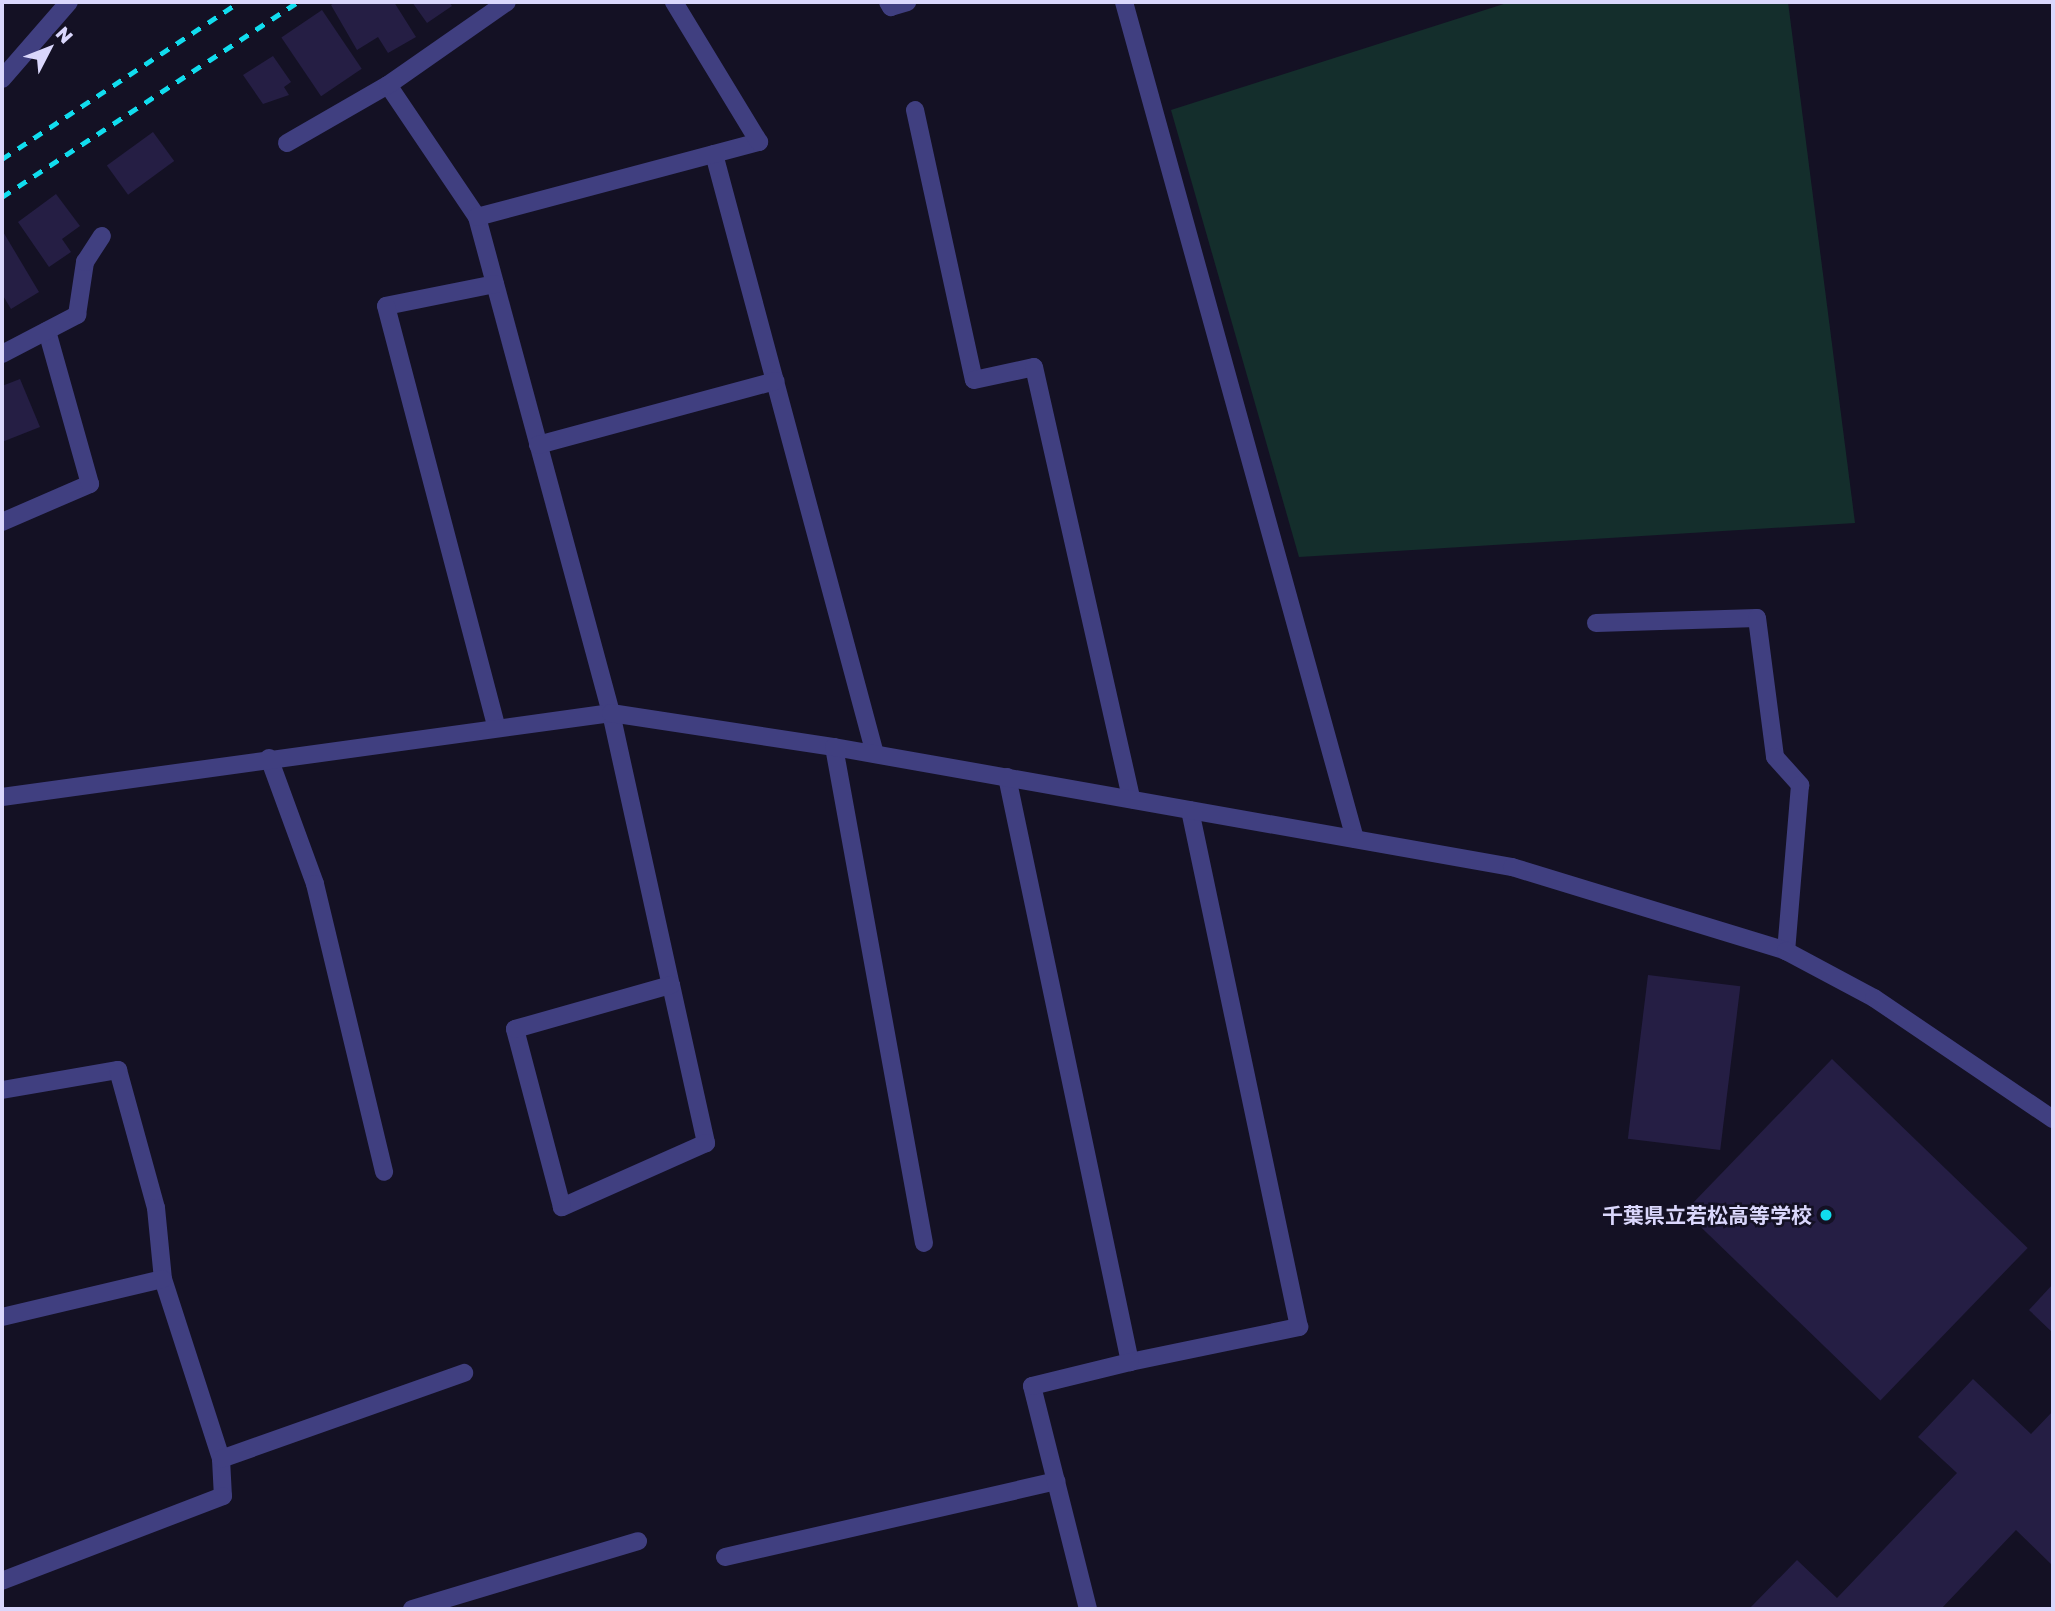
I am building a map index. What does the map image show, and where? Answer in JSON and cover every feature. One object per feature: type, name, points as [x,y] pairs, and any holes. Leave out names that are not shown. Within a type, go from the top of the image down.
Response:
[{"type":"street","points":[[287,143],[388,85],[507,2]]},
{"type":"street","points":[[477,217],[759,142],[674,2]]},
{"type":"street","points":[[888,2],[891,6],[907,2]]},
{"type":"street","points":[[1124,2],[1355,839]]},
{"type":"street","points":[[2,79],[59,5]]},
{"type":"street","points":[[388,85],[477,217],[611,713],[706,1143],[562,1207],[515,1029],[671,985]]},
{"type":"street","points":[[915,110],[974,380],[1034,367],[1131,799]]},
{"type":"street","points":[[714,154],[875,754]]},
{"type":"street","points":[[2,354],[77,314],[85,262],[102,236]]},
{"type":"street","points":[[495,284],[386,306],[497,728]]},
{"type":"street","points":[[2,522],[90,485],[47,331]]},
{"type":"street","points":[[538,445],[776,381]]},
{"type":"street","points":[[1596,623],[1757,618],[1775,757],[1800,785],[1786,951]]},
{"type":"street","points":[[2,797],[269,758],[611,713],[834,747],[1512,866],[1786,951],[1874,998],[2053,1119]]},
{"type":"street","points":[[834,747],[924,1243]]},
{"type":"street","points":[[269,758],[315,884],[384,1172]]},
{"type":"street","points":[[1007,777],[1129,1362]]},
{"type":"street","points":[[1088,1609],[1032,1386],[1129,1362],[1299,1326],[1190,810]]},
{"type":"street","points":[[2,1090],[118,1070],[156,1208],[163,1279],[221,1459],[222,1496],[2,1581]]},
{"type":"street","points":[[2,1317],[163,1279]]},
{"type":"street","points":[[221,1459],[464,1373]]},
{"type":"street","points":[[725,1557],[1056,1481]]},
{"type":"street","points":[[412,1609],[638,1541]]},
{"type":"green space","points":[[1510,2],[1788,2],[1855,523],[1299,557],[1171,110]]},
{"type":"building","points":[[336,2],[394,2],[416,37],[388,53],[378,37],[357,50],[331,5]]},
{"type":"building","points":[[412,2],[449,2],[452,6],[427,23]]},
{"type":"building","points":[[322,10],[362,69],[321,96],[281,37]]},
{"type":"building","points":[[273,56],[291,82],[284,87],[289,95],[263,104],[243,75]]},
{"type":"building","points":[[153,132],[174,161],[128,195],[107,166]]},
{"type":"building","points":[[56,194],[80,226],[62,239],[71,252],[49,267],[18,222]]},
{"type":"building","points":[[2,230],[39,292],[11,309],[2,294]]},
{"type":"building","points":[[20,379],[40,427],[2,442],[2,386]]},
{"type":"building","points":[[1648,975],[1740,986],[1720,1150],[1628,1139]]},
{"type":"building","points":[[1832,1059],[2028,1248],[1880,1400],[1685,1212]]},
{"type":"building","points":[[2053,1284],[2053,1333],[2029,1310]]},
{"type":"building","points":[[1973,1379],[2031,1434],[2053,1411],[2053,1566],[2016,1530],[1941,1609],[1749,1609],[1797,1560],[1837,1598],[1957,1473],[1918,1437]]},
{"type":"railway","points":[[2,159],[239,2]]},
{"type":"railway","points":[[2,197],[298,2]]},
{"type":"place","name":"千葉県立若松高等学校","points":[[1826,1215]]}]
